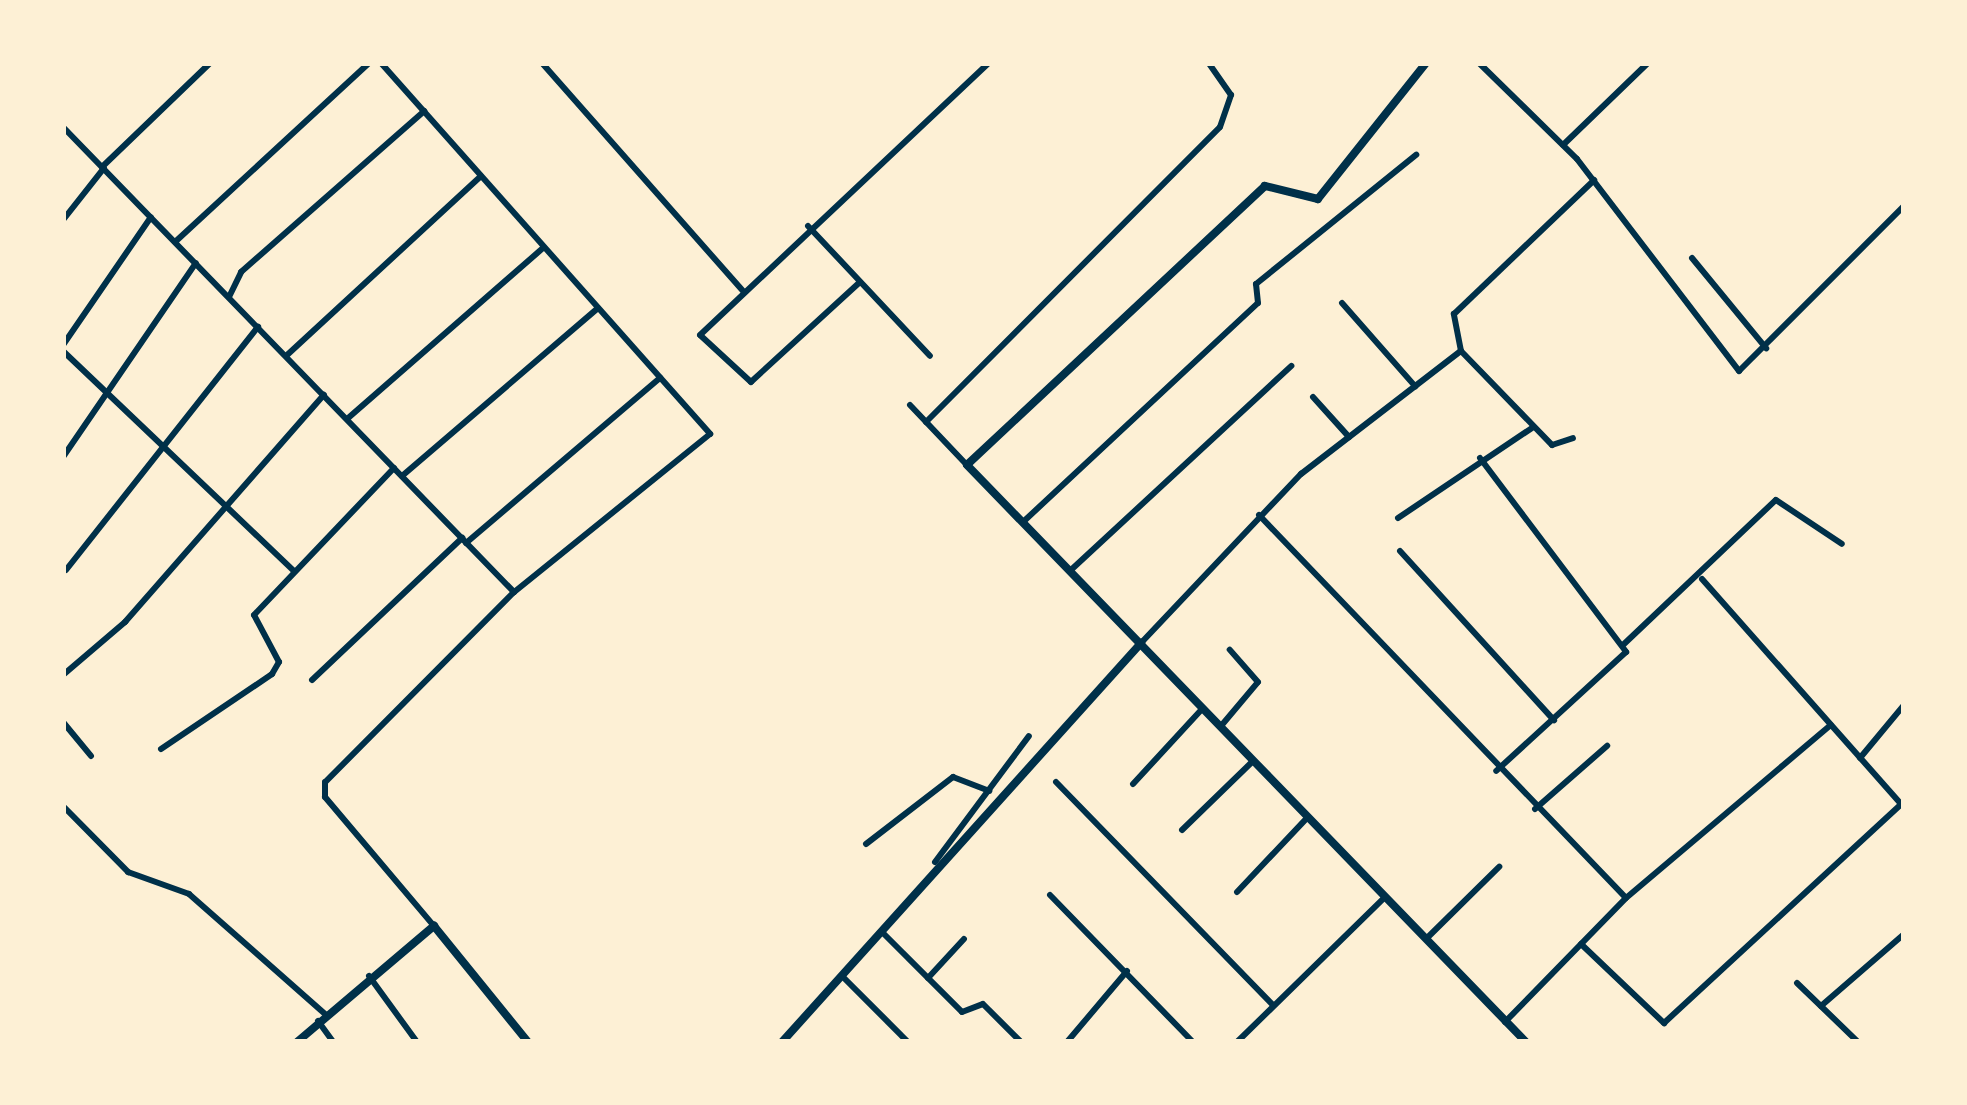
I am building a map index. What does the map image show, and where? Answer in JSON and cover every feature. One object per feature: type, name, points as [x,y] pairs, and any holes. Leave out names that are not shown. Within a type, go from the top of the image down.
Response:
[{"type":"street","points":[[63,220],[103,168],[210,63]]},
{"type":"street","points":[[176,242],[369,63]]},
{"type":"street","points":[[381,63],[710,434],[514,592],[323,788],[527,1042]]},
{"type":"street","points":[[542,63],[742,290]]},
{"type":"street","points":[[860,282],[746,383],[700,335],[808,226],[989,63]]},
{"type":"street","points":[[926,422],[1220,127],[1231,95],[1209,63]]},
{"type":"street","points":[[967,465],[1265,186],[1318,200],[1426,63]]},
{"type":"street","points":[[1479,63],[1594,180],[1733,368],[1766,348],[1904,206]]},
{"type":"street","points":[[1563,145],[1648,63]]},
{"type":"street","points":[[230,298],[241,272],[424,111]]},
{"type":"street","points":[[63,127],[514,592]]},
{"type":"street","points":[[1023,522],[1258,303],[1256,284],[1416,155]]},
{"type":"street","points":[[286,356],[481,176]]},
{"type":"street","points":[[1573,437],[1558,448],[1532,428],[1461,351],[1454,314],[1594,180]]},
{"type":"street","points":[[152,218],[63,348],[166,440],[293,570]]},
{"type":"street","points":[[808,226],[930,356]]},
{"type":"street","points":[[347,419],[544,247]]},
{"type":"street","points":[[1692,258],[1766,348]]},
{"type":"street","points":[[63,457],[196,262]]},
{"type":"street","points":[[1342,303],[1415,386]]},
{"type":"street","points":[[402,476],[598,308]]},
{"type":"street","points":[[66,570],[259,327]]},
{"type":"street","points":[[782,1042],[1259,515],[1348,437],[1461,351]]},
{"type":"street","points":[[1072,569],[1291,366]]},
{"type":"street","points":[[312,680],[464,540],[660,378]]},
{"type":"street","points":[[63,675],[229,505],[324,395]]},
{"type":"street","points":[[1313,398],[1348,437]]},
{"type":"street","points":[[910,405],[1526,1042]]},
{"type":"street","points":[[1398,518],[1480,458],[1532,428]]},
{"type":"street","points":[[1480,458],[1624,644],[1624,658],[1496,771]]},
{"type":"street","points":[[160,749],[277,669],[252,620],[293,570],[394,468]]},
{"type":"street","points":[[1624,644],[1702,579],[1782,498],[1841,544]]},
{"type":"street","points":[[1259,515],[1496,771],[1626,898]]},
{"type":"street","points":[[1400,551],[1554,720]]},
{"type":"street","points":[[1581,944],[1664,1023],[1903,806],[1702,579]]},
{"type":"street","points":[[1221,726],[1258,682],[1230,650]]},
{"type":"street","points":[[1860,758],[1904,706]]},
{"type":"street","points":[[1133,784],[1203,708]]},
{"type":"street","points":[[63,722],[92,756]]},
{"type":"street","points":[[1505,1022],[1626,898],[1831,725]]},
{"type":"street","points":[[935,862],[1029,736]]},
{"type":"street","points":[[1535,809],[1607,746]]},
{"type":"street","points":[[1182,830],[1254,760]]},
{"type":"street","points":[[866,844],[953,777],[989,790]]},
{"type":"street","points":[[1056,782],[1273,1005]]},
{"type":"street","points":[[63,806],[128,872],[190,894],[322,1018],[333,1042]]},
{"type":"street","points":[[1237,892],[1308,817]]},
{"type":"street","points":[[1426,939],[1499,867]]},
{"type":"street","points":[[1050,896],[1193,1042]]},
{"type":"street","points":[[1237,1042],[1385,897]]},
{"type":"street","points":[[297,1042],[369,976],[434,926]]},
{"type":"street","points":[[882,932],[966,1015],[987,1006],[1021,1042]]},
{"type":"street","points":[[1820,1006],[1904,934]]},
{"type":"street","points":[[928,978],[964,939]]},
{"type":"street","points":[[1067,1042],[1127,971]]},
{"type":"street","points":[[369,976],[417,1042]]},
{"type":"street","points":[[842,976],[908,1042]]},
{"type":"street","points":[[1797,983],[1858,1042]]}]
